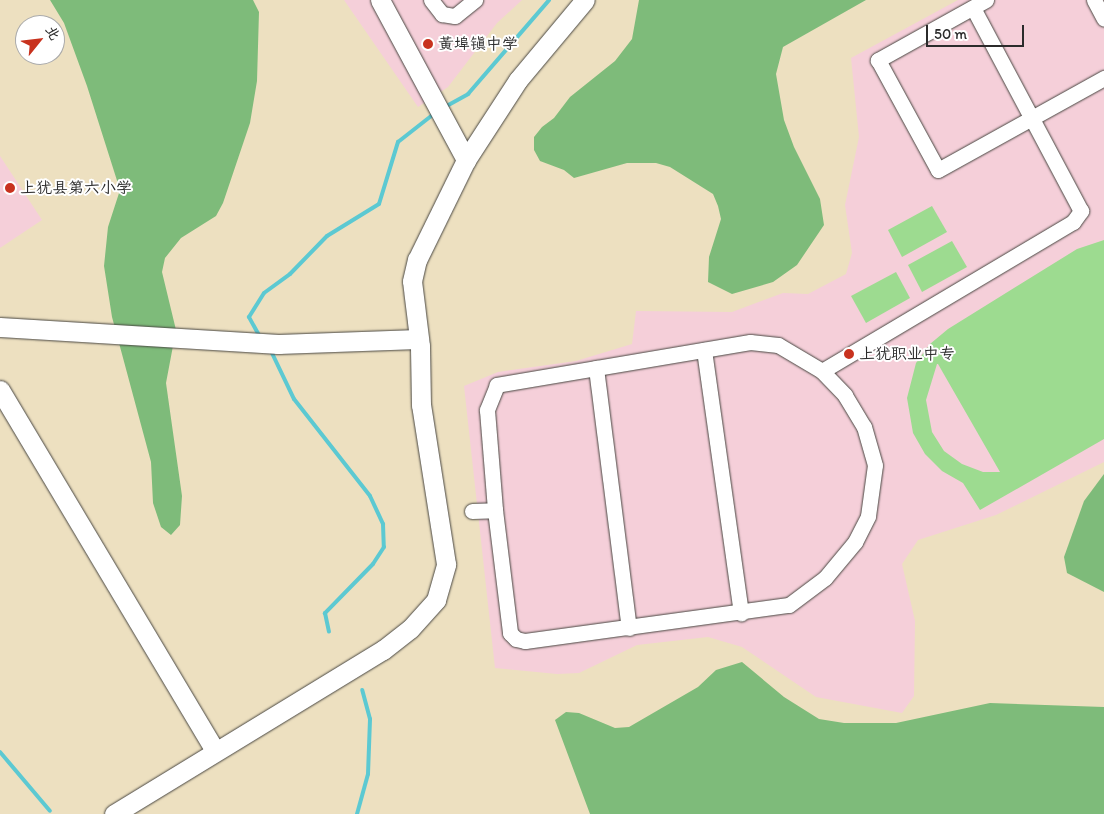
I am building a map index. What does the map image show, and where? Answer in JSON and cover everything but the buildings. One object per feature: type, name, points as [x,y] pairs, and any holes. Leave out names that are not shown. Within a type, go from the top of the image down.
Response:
[{"type":"street","points":[[380,0],[466,160]]},
{"type":"street","points":[[431,0],[442,14],[455,16],[475,0]]},
{"type":"street","points":[[114,814],[384,650],[410,629],[436,600],[446,564],[421,405],[418,339],[412,282],[417,260],[466,160],[518,80],[585,0]]},
{"type":"street","points":[[986,0],[878,60],[938,170],[1104,78]]},
{"type":"street","points":[[1094,0],[1104,19]]},
{"type":"street","points":[[822,371],[1073,222],[1081,211],[1078,200],[973,8]]},
{"type":"street","points":[[0,327],[278,344],[418,339]]},
{"type":"street","points":[[750,342],[778,344],[822,371],[845,395],[864,427],[876,466],[868,516],[844,558],[826,578],[781,608],[525,641],[516,639],[510,633],[495,510],[487,410],[497,386],[750,342]]},
{"type":"street","points":[[704,350],[741,613]]},
{"type":"street","points":[[596,368],[629,628]]},
{"type":"street","points":[[0,390],[215,751]]},
{"type":"street","points":[[472,511],[495,510]]},
{"type":"shaded area","name":"黄埠镇中学","points":[[344,0],[522,0],[497,23],[448,87],[418,107]]},
{"type":"shaded area","name":"上犹职业中专","points":[[958,0],[1104,0],[1104,462],[996,515],[918,540],[902,564],[915,621],[914,696],[902,713],[816,697],[742,647],[708,637],[637,645],[579,673],[557,674],[495,668],[464,386],[498,372],[576,361],[632,344],[636,311],[732,312],[783,293],[808,294],[846,274],[852,253],[845,205],[859,137],[851,58]]},
{"type":"shaded area","name":"上犹县第六小学","points":[[0,156],[42,220],[0,248]]},
{"type":"green space","points":[[50,0],[253,0],[259,12],[257,81],[250,123],[223,203],[216,216],[181,238],[165,258],[162,272],[176,330],[166,383],[182,496],[180,525],[171,535],[161,527],[153,503],[151,462],[112,317],[104,266],[108,227],[120,190],[87,86],[65,26],[65,15],[59,15]]},
{"type":"green space","points":[[639,0],[866,0],[783,47],[776,74],[784,120],[794,147],[820,199],[824,225],[797,265],[773,282],[732,294],[708,282],[709,257],[721,219],[718,206],[713,194],[670,167],[656,163],[627,163],[574,178],[564,170],[540,161],[534,150],[534,137],[542,127],[554,118],[570,97],[615,61],[632,39]]},
{"type":"green space","points":[[932,206],[947,232],[902,257],[888,230]]},
{"type":"green space","points":[[1104,240],[1104,439],[980,510],[963,483],[942,471],[925,454],[913,433],[907,398],[916,363],[930,344],[948,329],[1077,249]],"holes":[[[938,364],[1000,472],[983,472],[962,464],[944,451],[932,432],[926,400]]]},
{"type":"green space","points":[[952,241],[967,267],[922,292],[908,265]]},
{"type":"green space","points":[[896,272],[910,298],[866,323],[851,296]]},
{"type":"green space","points":[[1104,474],[1104,592],[1067,573],[1064,557],[1084,501]]},
{"type":"green space","points":[[742,662],[784,697],[819,719],[844,723],[896,723],[990,703],[1104,707],[1104,814],[590,814],[555,720],[566,712],[579,713],[615,728],[629,727],[698,687],[716,670]]},
{"type":"waterway","points":[[443,108],[468,94],[549,0]]},
{"type":"waterway","points":[[260,337],[249,317],[264,293],[290,274],[327,236],[379,204],[398,142],[435,113]]},
{"type":"waterway","points":[[271,351],[294,399],[370,496],[383,524],[384,547],[373,564],[325,613],[329,632]]},
{"type":"waterway","points":[[357,814],[368,774],[370,719],[362,690]]},
{"type":"waterway","points":[[0,752],[50,811]]},
{"type":"place","name":"黄埠镇中学","points":[[428,44]]},
{"type":"place","name":"上犹县第六小学","points":[[10,188]]},
{"type":"place","name":"上犹职业中专","points":[[849,354]]}]
